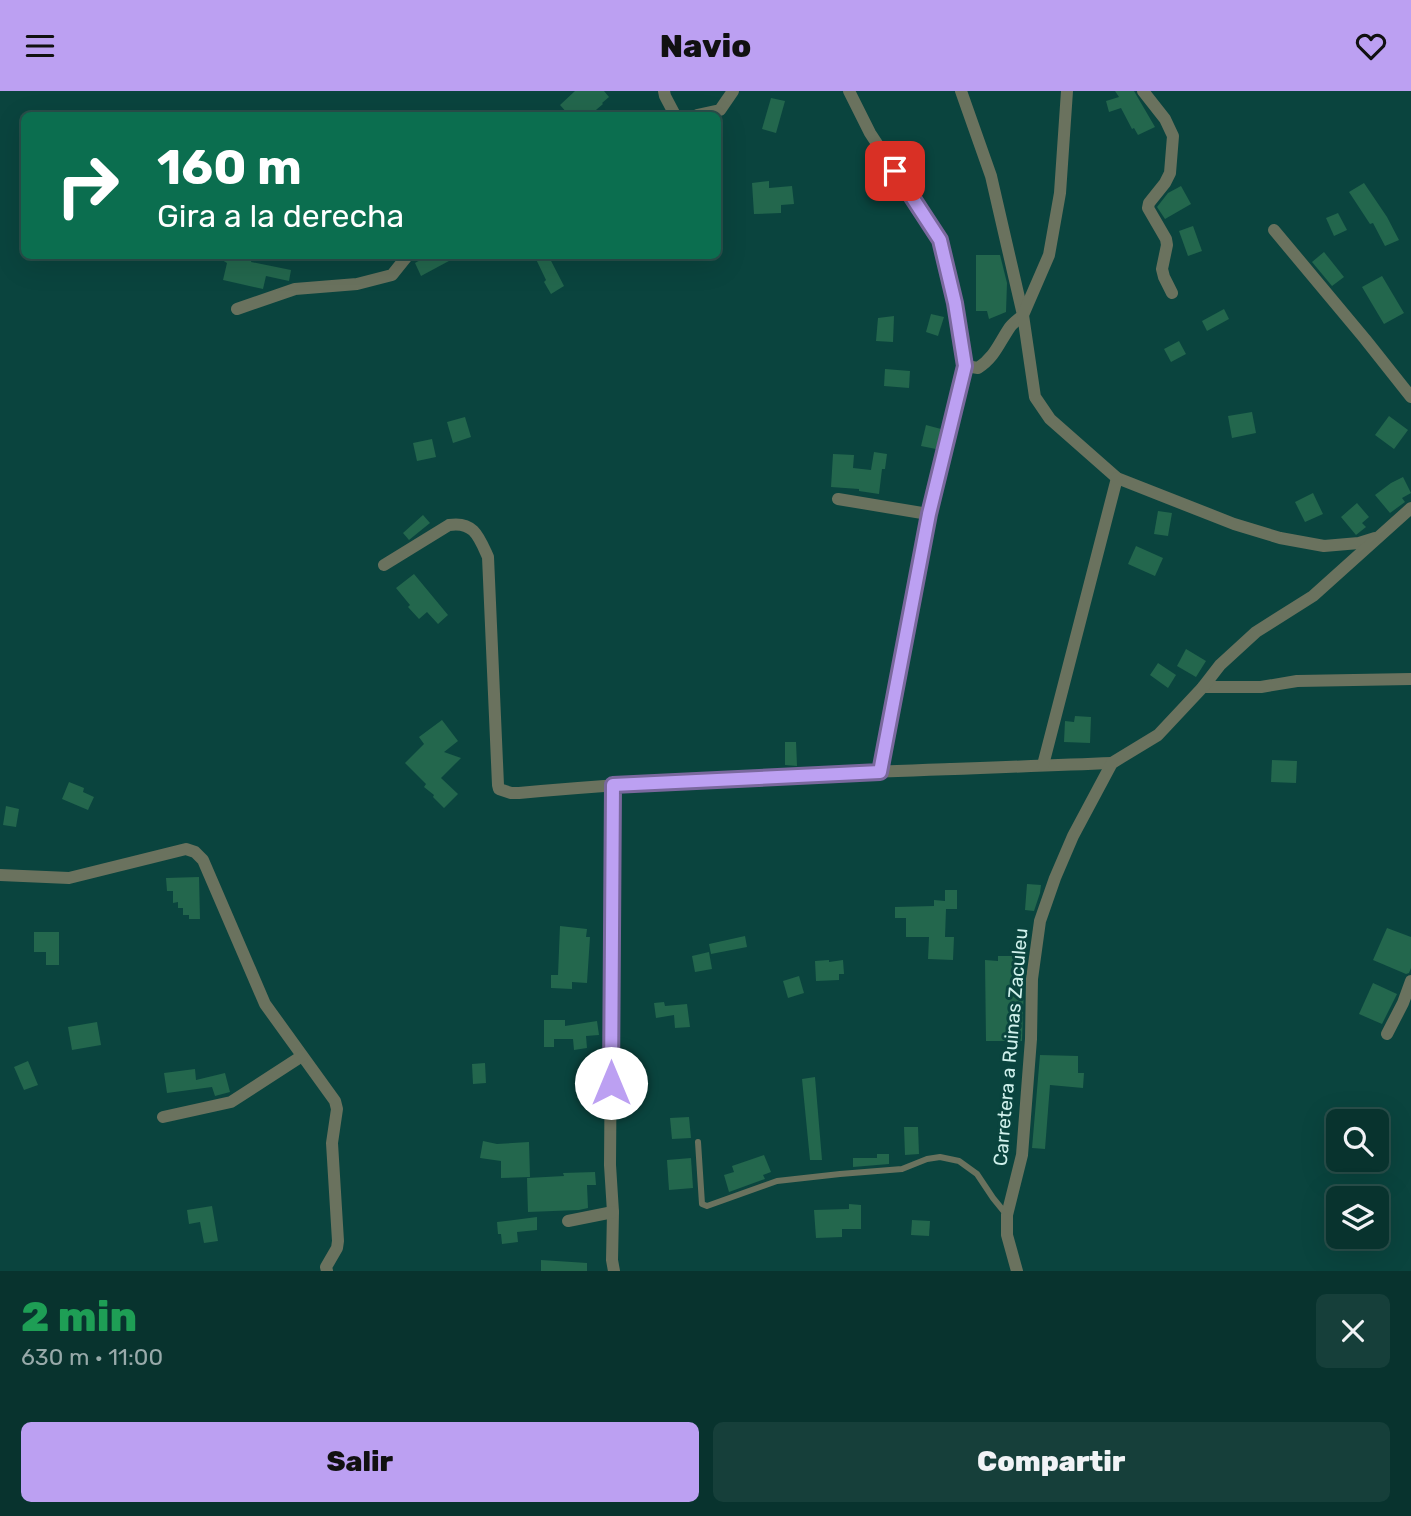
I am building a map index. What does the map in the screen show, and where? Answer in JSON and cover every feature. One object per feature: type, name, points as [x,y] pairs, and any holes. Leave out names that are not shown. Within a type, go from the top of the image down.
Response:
[{"type":"street","points":[[664,91],[673,112]]},
{"type":"street","points":[[711,112],[720,110],[733,91]]},
{"type":"street","points":[[849,91],[870,132],[940,240],[955,303],[965,366],[929,514],[880,772]]},
{"type":"street","points":[[961,91],[991,176],[1023,316],[1035,397],[1049,419],[1117,478],[1234,524],[1280,538],[1324,546],[1359,543],[1379,537]]},
{"type":"street","points":[[965,366],[978,368],[988,362],[1012,325],[1023,316],[1049,255],[1060,193],[1067,91]]},
{"type":"street","points":[[1143,91],[1165,119],[1173,136],[1170,173],[1148,208],[1166,239],[1162,268],[1172,293]]},
{"type":"street","points":[[1274,230],[1411,397]]},
{"type":"street","points":[[237,309],[295,289],[357,284],[392,275],[405,259]]},
{"type":"street","points":[[1043,765],[1117,478]]},
{"type":"street","points":[[838,499],[929,514]]},
{"type":"street","points":[[384,565],[449,525],[461,523],[478,535],[488,557],[498,785],[499,789],[511,793],[613,785],[1112,763],[1158,735],[1220,665],[1256,632],[1312,596],[1411,508]]},
{"type":"street","points":[[1203,687],[1261,687],[1297,681],[1411,679]]},
{"type":"street","name":"Carretera a Ruinas Zaculeu","points":[[1017,1271],[1007,1235],[1007,1215],[1022,1155],[1031,1039],[1032,979],[1041,921],[1073,836],[1112,763]]},
{"type":"street","points":[[613,785],[610,1165],[614,1271]]},
{"type":"street","points":[[0,875],[69,879],[187,849],[203,860],[265,1004],[331,1094],[337,1109],[332,1143],[338,1241],[327,1271]]},
{"type":"street","points":[[1387,1034],[1407,1005],[1411,981]]},
{"type":"street","points":[[163,1118],[231,1102],[302,1056]]},
{"type":"street","points":[[568,1221],[613,1212]]},
{"type":"lane","points":[[698,1142],[702,1204],[707,1206],[777,1181],[902,1169],[940,1157],[959,1161],[977,1174],[1007,1215]]},
{"type":"building","points":[[575,91],[604,91],[609,97],[594,112],[566,112],[560,105]]},
{"type":"building","points":[[1115,91],[1134,91],[1155,127],[1138,135],[1121,108],[1109,112],[1106,101],[1119,97]]},
{"type":"building","points":[[771,98],[785,101],[776,133],[762,129]]},
{"type":"building","points":[[769,181],[769,188],[792,186],[794,204],[781,205],[781,213],[754,214],[752,183]]},
{"type":"building","points":[[1364,183],[1399,240],[1385,246],[1373,223],[1370,224],[1349,192]]},
{"type":"building","points":[[1181,186],[1191,204],[1165,219],[1157,207],[1168,193]]},
{"type":"building","points":[[1338,213],[1347,230],[1334,236],[1326,218]]},
{"type":"building","points":[[1193,226],[1202,251],[1188,256],[1179,231]]},
{"type":"building","points":[[1324,252],[1344,277],[1332,286],[1312,262]]},
{"type":"building","points":[[976,255],[1000,255],[1007,283],[1006,312],[989,319],[987,311],[976,311]]},
{"type":"building","points":[[220,259],[252,259],[251,262],[291,270],[289,281],[266,276],[263,289],[223,280],[227,263]]},
{"type":"building","points":[[422,259],[453,259],[421,276],[415,263]]},
{"type":"building","points":[[536,259],[550,259],[564,286],[551,294],[544,282],[546,280]]},
{"type":"building","points":[[1382,276],[1404,313],[1384,324],[1362,287]]},
{"type":"building","points":[[1224,309],[1229,319],[1207,331],[1202,321]]},
{"type":"building","points":[[931,314],[944,317],[938,336],[926,332]]},
{"type":"building","points":[[894,316],[893,342],[876,341],[878,318]]},
{"type":"building","points":[[1179,341],[1186,354],[1171,362],[1164,349]]},
{"type":"building","points":[[885,369],[910,371],[909,388],[884,386]]},
{"type":"building","points":[[1252,412],[1256,433],[1232,438],[1228,416]]},
{"type":"building","points":[[1389,416],[1408,430],[1394,449],[1375,435]]},
{"type":"building","points":[[465,417],[471,437],[453,443],[447,422]]},
{"type":"building","points":[[926,425],[941,429],[936,449],[921,446]]},
{"type":"building","points":[[432,439],[436,457],[417,461],[413,443]]},
{"type":"building","points":[[874,452],[887,454],[879,494],[831,487],[833,454],[854,455],[853,468],[871,470]]},
{"type":"building","points":[[1403,477],[1411,493],[1402,498],[1405,502],[1390,513],[1375,495]]},
{"type":"building","points":[[1313,493],[1323,514],[1305,522],[1295,502]]},
{"type":"building","points":[[1357,503],[1369,517],[1362,523],[1366,527],[1356,535],[1341,517]]},
{"type":"building","points":[[1158,511],[1172,513],[1168,536],[1154,534]]},
{"type":"building","points":[[423,515],[430,523],[409,540],[403,533]]},
{"type":"building","points":[[1136,546],[1163,558],[1155,576],[1128,564]]},
{"type":"building","points":[[414,574],[448,615],[438,624],[427,612],[419,619],[396,588]]},
{"type":"building","points":[[1186,649],[1206,661],[1196,677],[1177,666]]},
{"type":"building","points":[[1158,663],[1176,675],[1168,688],[1150,675]]},
{"type":"building","points":[[1075,716],[1091,717],[1090,743],[1064,742],[1065,721],[1074,722]]},
{"type":"building","points":[[442,720],[458,741],[444,752],[461,758],[441,778],[458,794],[444,808],[424,787],[426,784],[405,763],[424,744],[419,737]]},
{"type":"building","points":[[785,742],[796,742],[797,766],[785,765]]},
{"type":"building","points":[[1272,760],[1297,761],[1296,783],[1271,782]]},
{"type":"building","points":[[69,782],[84,788],[83,792],[94,797],[88,810],[62,799]]},
{"type":"building","points":[[6,806],[19,809],[16,827],[3,825]]},
{"type":"building","points":[[199,877],[200,919],[189,919],[189,915],[183,915],[183,908],[178,908],[178,902],[173,903],[173,891],[167,891],[166,878]]},
{"type":"building","points":[[1027,884],[1041,885],[1034,911],[1025,910]]},
{"type":"building","points":[[945,890],[957,890],[957,909],[946,909],[945,937],[954,937],[953,960],[928,959],[929,937],[906,937],[906,918],[895,918],[895,907],[934,906],[934,900],[945,901]]},
{"type":"building","points":[[560,926],[587,929],[586,937],[590,937],[587,983],[572,982],[572,989],[551,988],[551,975],[558,975]]},
{"type":"building","points":[[1387,928],[1411,937],[1409,973],[1373,960]]},
{"type":"building","points":[[34,932],[59,932],[59,965],[46,965],[46,952],[34,952]]},
{"type":"building","points":[[745,936],[747,947],[711,954],[709,944]]},
{"type":"building","points":[[709,952],[712,969],[695,972],[692,956]]},
{"type":"building","points":[[998,956],[1025,956],[1022,1041],[986,1041],[985,960],[998,961]]},
{"type":"building","points":[[843,960],[844,974],[839,974],[839,980],[816,981],[815,961]]},
{"type":"building","points":[[799,976],[804,993],[788,998],[783,981]]},
{"type":"building","points":[[1373,983],[1397,994],[1382,1024],[1359,1014]]},
{"type":"building","points":[[664,1002],[665,1006],[687,1004],[690,1027],[675,1028],[674,1015],[656,1018],[654,1003]]},
{"type":"building","points":[[544,1020],[565,1020],[565,1026],[597,1021],[599,1035],[586,1036],[587,1048],[574,1050],[573,1039],[554,1039],[554,1047],[544,1047]]},
{"type":"building","points":[[97,1022],[101,1045],[72,1050],[68,1027]]},
{"type":"building","points":[[1040,1055],[1078,1056],[1078,1073],[1084,1073],[1083,1088],[1050,1085],[1045,1149],[1032,1148]]},
{"type":"building","points":[[585,1060],[599,1062],[598,1080],[583,1078]]},
{"type":"building","points":[[28,1061],[38,1085],[24,1090],[14,1067]]},
{"type":"building","points":[[485,1063],[486,1083],[473,1084],[472,1064]]},
{"type":"building","points":[[195,1069],[196,1080],[225,1073],[230,1092],[215,1096],[212,1087],[167,1093],[164,1073]]},
{"type":"building","points":[[815,1077],[822,1160],[810,1160],[802,1079]]},
{"type":"building","points":[[689,1117],[691,1138],[672,1139],[670,1118]]},
{"type":"building","points":[[904,1127],[918,1127],[919,1154],[905,1155]]},
{"type":"building","points":[[483,1141],[497,1144],[529,1142],[530,1177],[501,1178],[501,1161],[480,1158]]},
{"type":"building","points":[[877,1154],[889,1154],[889,1164],[853,1167],[853,1158],[877,1158]]},
{"type":"building","points":[[764,1155],[771,1172],[763,1175],[765,1179],[729,1192],[724,1175],[734,1172],[732,1166]]},
{"type":"building","points":[[691,1158],[693,1188],[669,1190],[667,1160]]},
{"type":"building","points":[[595,1172],[596,1185],[587,1185],[588,1208],[528,1212],[527,1178]]},
{"type":"building","points":[[849,1204],[861,1205],[861,1229],[842,1229],[842,1237],[816,1238],[814,1210],[849,1209]]},
{"type":"building","points":[[212,1206],[218,1241],[204,1243],[200,1222],[189,1224],[187,1210]]},
{"type":"building","points":[[537,1217],[537,1230],[517,1232],[518,1242],[502,1244],[497,1222]]},
{"type":"building","points":[[912,1220],[930,1221],[929,1236],[911,1235]]},
{"type":"building","points":[[541,1260],[587,1263],[587,1271],[541,1271]]},
{"type":"route","points":[[611,1083],[613,785],[880,772],[929,514],[965,366],[955,303],[940,240],[895,171]]}]
